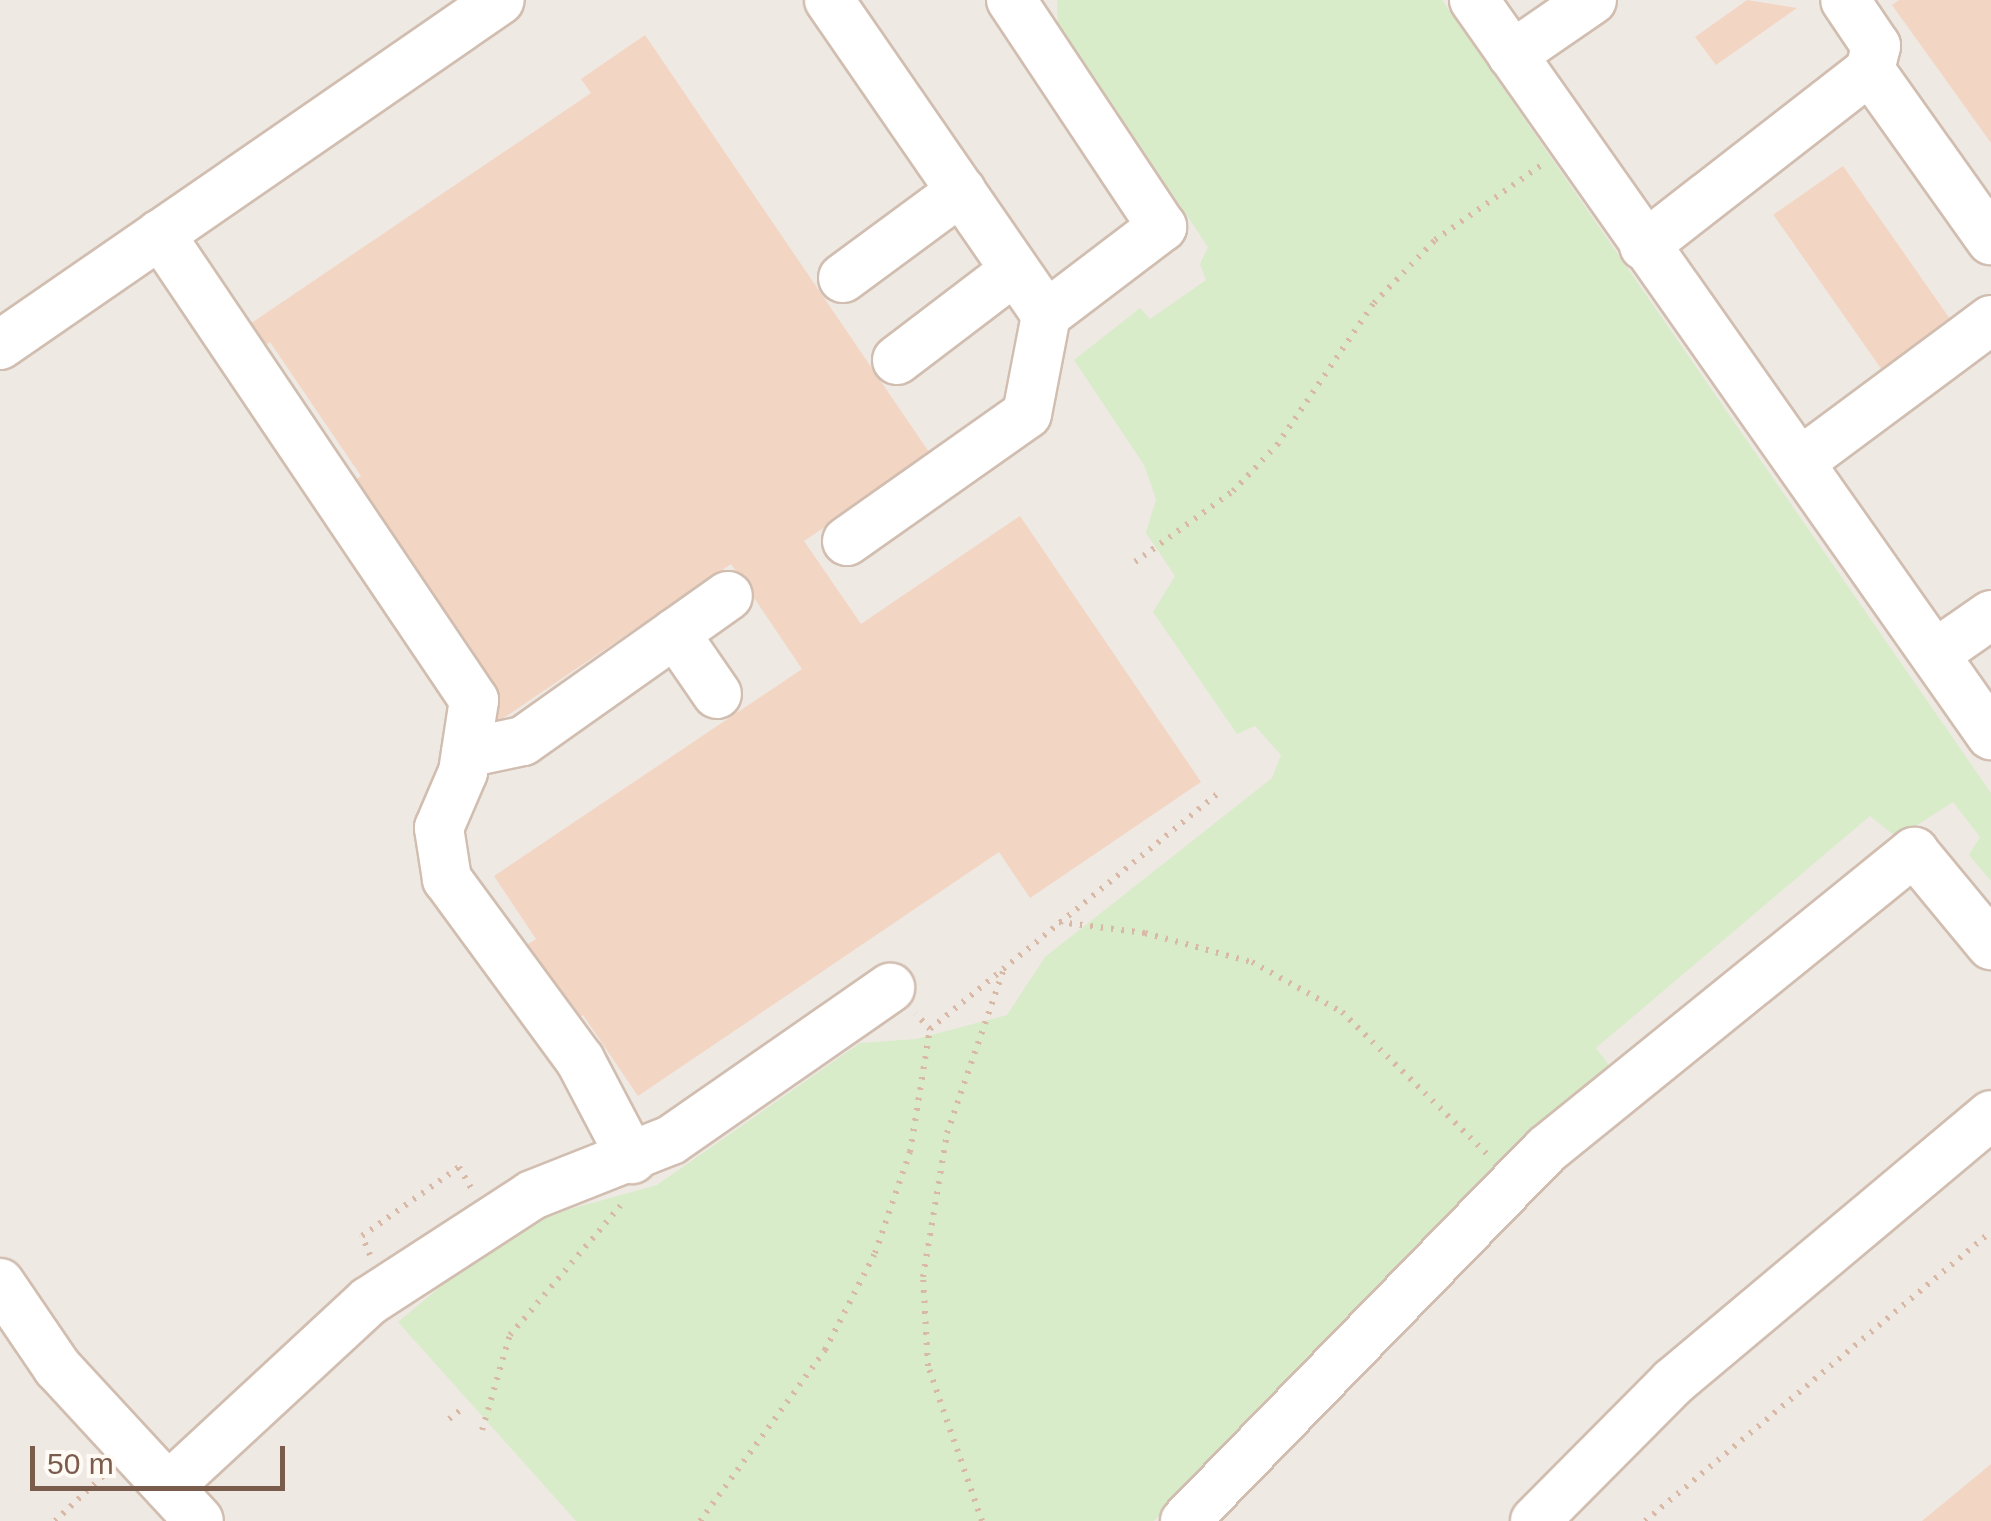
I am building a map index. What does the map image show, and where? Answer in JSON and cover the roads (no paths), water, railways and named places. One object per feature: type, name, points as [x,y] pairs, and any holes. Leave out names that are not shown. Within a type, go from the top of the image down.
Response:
[{"type":"lane","points":[[0,345],[500,0]]},
{"type":"lane","points":[[829,0],[1046,315]]},
{"type":"lane","points":[[848,541],[1027,414],[1046,315],[1162,227],[1011,0]]},
{"type":"lane","points":[[1474,0],[1991,735]]},
{"type":"lane","points":[[1512,55],[1592,0]]},
{"type":"lane","points":[[1644,246],[1870,70],[1876,46],[1845,0]]},
{"type":"lane","points":[[1870,70],[1991,240]]},
{"type":"lane","points":[[843,278],[960,191]]},
{"type":"lane","points":[[160,234],[474,700],[466,753],[439,828],[447,879],[580,1060],[629,1178]]},
{"type":"lane","points":[[898,360],[1015,270]]},
{"type":"lane","points":[[1800,462],[1991,320]]},
{"type":"lane","points":[[466,753],[523,741],[728,596]]},
{"type":"lane","points":[[1935,654],[1991,615]]},
{"type":"lane","points":[[675,633],[718,694]]},
{"type":"lane","points":[[1185,1521],[1513,1184],[1914,852],[1991,946]]},
{"type":"lane","points":[[0,1283],[57,1367],[184,1504],[360,1308],[532,1194],[629,1178],[890,988]]},
{"type":"lane","points":[[1535,1521],[1674,1382],[1991,1115]]}]
